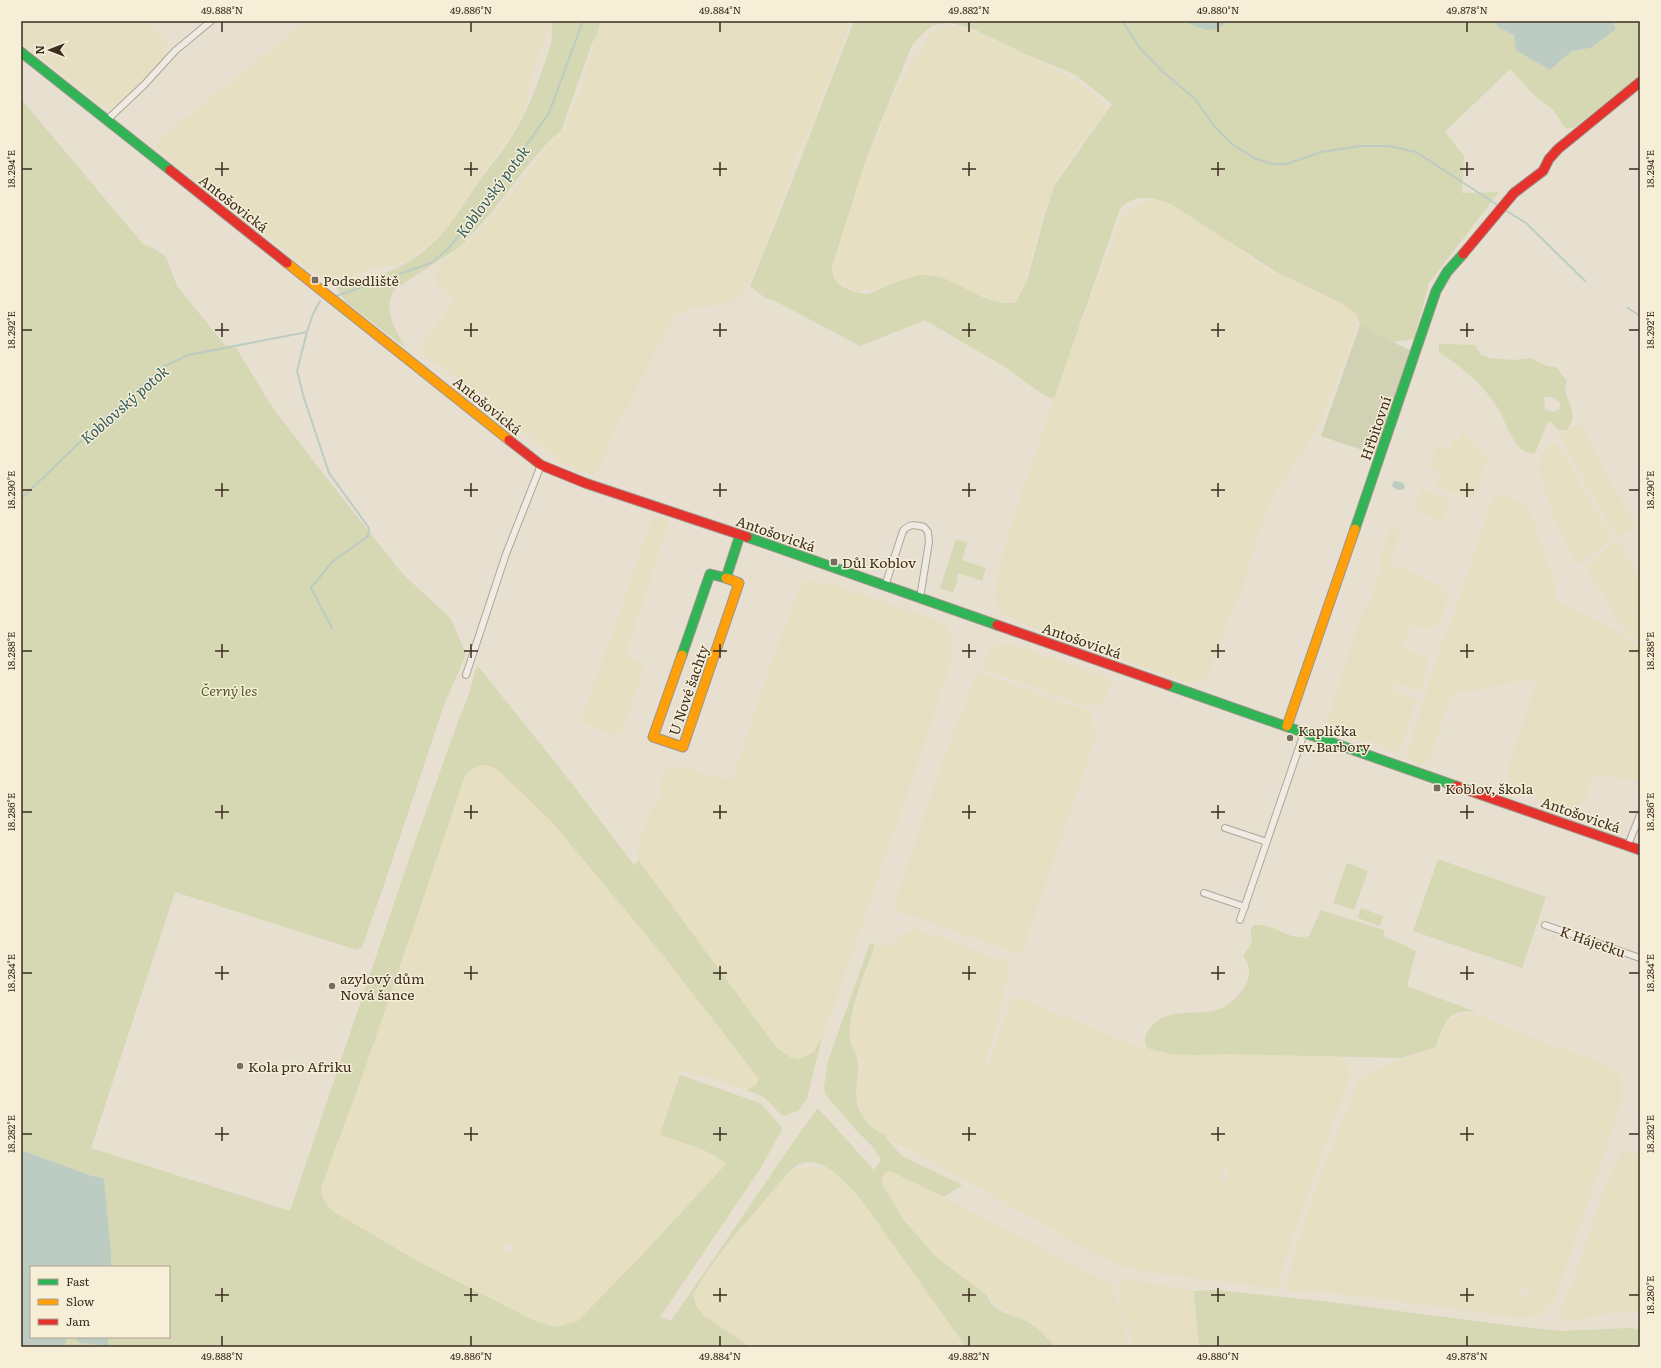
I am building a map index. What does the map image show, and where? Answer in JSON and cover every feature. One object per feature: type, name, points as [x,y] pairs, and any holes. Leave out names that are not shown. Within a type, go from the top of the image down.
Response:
[{"type":"street","points":[[107,120],[144,85],[175,51],[211,21]]},
{"type":"street","name":"Antošovická","points":[[21,52],[540,465],[608,491],[920,598],[1640,850]]},
{"type":"street","name":"Hřbitovní","points":[[1287,726],[1436,291],[1447,272],[1514,193],[1543,171],[1549,159],[1558,149],[1640,82]]},
{"type":"street","points":[[466,675],[506,554],[540,465]]},
{"type":"street","points":[[885,586],[903,531],[907,526],[912,524],[924,527],[928,532],[929,542],[920,598]]},
{"type":"street","points":[[726,578],[740,536]]},
{"type":"street","name":"U Nové šachty","points":[[710,574],[726,578],[739,583],[683,747],[653,737],[710,574]]},
{"type":"street","points":[[1240,920],[1304,733]]},
{"type":"street","points":[[1628,845],[1640,815]]},
{"type":"street","points":[[1225,828],[1267,842]]},
{"type":"street","points":[[1204,893],[1245,907]]},
{"type":"street","name":"K Háječku","points":[[1545,925],[1640,958]]},
{"type":"shaded area","points":[[21,21],[146,21],[169,43],[161,48],[167,55],[142,82],[109,110],[101,106],[21,42],[21,37],[24,34],[21,34]]},
{"type":"shaded area","points":[[306,21],[550,22],[549,31],[532,75],[524,111],[519,123],[484,172],[453,220],[440,235],[410,259],[395,266],[379,267],[364,271],[350,278],[331,279],[308,269],[158,150],[157,144],[159,139]]},
{"type":"shaded area","points":[[601,21],[851,21],[809,131],[798,153],[765,248],[743,295],[728,304],[692,308],[682,311],[672,320],[614,434],[602,463],[594,474],[589,474],[561,462],[473,388],[424,355],[422,346],[427,336],[453,303],[435,282],[434,276],[439,264],[476,235],[519,184],[549,143],[565,129],[583,81]]},
{"type":"shaded area","points":[[1188,21],[1228,21],[1214,30],[1206,30],[1190,24]]},
{"type":"shaded area","points":[[1496,21],[1613,21],[1616,29],[1591,48],[1572,51],[1550,70],[1516,50],[1514,35],[1497,27]]},
{"type":"shaded area","points":[[946,25],[958,26],[971,30],[1047,65],[1086,88],[1105,105],[1106,112],[1075,151],[1057,178],[1043,214],[1022,291],[1020,296],[1013,301],[997,302],[944,279],[924,275],[873,290],[857,291],[839,284],[833,278],[832,274],[832,266],[866,159],[897,87],[930,35],[935,29]]},
{"type":"shaded area","points":[[1157,201],[1171,204],[1227,240],[1258,265],[1339,302],[1356,313],[1358,319],[1353,338],[1320,424],[1276,494],[1264,518],[1243,589],[1230,617],[1209,672],[1203,680],[1194,683],[1188,683],[1016,621],[1002,613],[995,602],[994,594],[1001,560],[1023,489],[1066,363],[1120,221],[1133,207],[1145,202]]},
{"type":"shaded area","points":[[1580,423],[1634,523],[1634,528],[1616,538],[1560,438],[1559,434]]},
{"type":"shaded area","points":[[1461,431],[1489,460],[1484,468],[1474,500],[1436,486],[1441,472],[1429,468],[1437,444],[1449,449],[1453,439],[1458,440]]},
{"type":"shaded area","points":[[1553,442],[1558,444],[1613,539],[1579,564],[1577,564],[1554,519],[1544,483],[1538,470],[1539,458]]},
{"type":"shaded area","points":[[1396,481],[1403,483],[1405,486],[1404,489],[1398,490],[1392,486],[1393,482]]},
{"type":"shaded area","points":[[1422,489],[1451,499],[1443,521],[1414,511]]},
{"type":"shaded area","points":[[1499,496],[1520,501],[1532,515],[1553,577],[1556,588],[1555,597],[1558,603],[1583,612],[1608,626],[1640,648],[1640,780],[1625,780],[1602,774],[1595,776],[1591,780],[1586,797],[1582,804],[1576,808],[1564,809],[1555,806],[1513,787],[1508,780],[1509,765],[1536,684],[1533,679],[1451,695],[1430,759],[1419,765],[1410,759],[1408,755],[1408,749],[1442,642],[1454,615],[1489,507],[1494,497]]},
{"type":"shaded area","points":[[657,516],[667,520],[668,525],[626,654],[638,660],[644,668],[623,730],[619,735],[611,734],[580,722],[652,518]]},
{"type":"shaded area","points":[[1392,526],[1401,529],[1390,563],[1441,587],[1448,595],[1440,625],[1433,623],[1430,630],[1412,626],[1403,648],[1430,657],[1420,692],[1396,682],[1393,691],[1416,700],[1401,749],[1393,752],[1368,741],[1345,738],[1325,732],[1328,717],[1364,607],[1368,608],[1382,562],[1379,561]]},
{"type":"shaded area","points":[[1618,541],[1640,581],[1640,606],[1636,609],[1640,615],[1640,636],[1635,639],[1629,637],[1584,566]]},
{"type":"shaded area","points":[[805,580],[837,586],[945,624],[949,630],[953,642],[953,654],[931,725],[834,1006],[822,1037],[814,1052],[800,1059],[790,1057],[777,1048],[641,866],[637,854],[639,839],[645,822],[659,798],[661,778],[669,768],[683,767],[732,781],[768,672],[801,584]]},
{"type":"shaded area","points":[[998,644],[1013,645],[1105,676],[1111,683],[1105,701],[1087,707],[983,669],[982,662],[990,649]]},
{"type":"shaded area","points":[[976,674],[982,674],[1091,712],[1092,723],[1097,734],[1022,953],[1019,954],[898,911],[894,904],[938,774]]},
{"type":"shaded area","points":[[485,764],[492,765],[552,822],[666,959],[759,1079],[756,1085],[747,1090],[681,1069],[660,1135],[701,1149],[715,1155],[727,1163],[600,1300],[578,1321],[563,1326],[550,1326],[537,1322],[421,1263],[334,1212],[328,1207],[321,1192],[465,776],[476,766]],"holes":[[[507,1242],[512,1244],[514,1247],[511,1252],[503,1249]]]},
{"type":"shaded area","points":[[915,928],[1010,963],[998,1022],[987,1056],[988,1067],[1013,995],[1123,1041],[1161,1052],[1193,1055],[1226,1054],[1337,1057],[1345,1060],[1350,1071],[1349,1080],[1294,1233],[1283,1269],[1279,1289],[1154,1273],[1124,1267],[1090,1253],[1066,1240],[1054,1230],[870,1128],[862,1115],[856,1096],[856,1089],[863,1064],[850,1041],[853,1014],[875,945],[887,946],[892,944]],"holes":[[[1226,1166],[1229,1167],[1227,1179],[1220,1180],[1220,1176]]]},
{"type":"shaded area","points":[[1465,1014],[1475,1014],[1534,1038],[1611,1066],[1622,1076],[1622,1098],[1610,1137],[1556,1297],[1549,1309],[1536,1317],[1519,1318],[1318,1291],[1288,1291],[1286,1288],[1287,1282],[1299,1236],[1328,1155],[1358,1082],[1374,1070],[1398,1060],[1434,1050],[1447,1023],[1452,1018]],"holes":[[[1525,1285],[1528,1287],[1527,1295],[1522,1298],[1519,1293],[1521,1287]]]},
{"type":"shaded area","points":[[21,1150],[92,1176],[104,1178],[111,1266],[30,1266],[30,1338],[67,1338],[65,1347],[21,1347]]},
{"type":"shaded area","points":[[1623,1151],[1640,1154],[1640,1312],[1620,1311],[1577,1320],[1561,1320],[1559,1316],[1562,1305],[1575,1276],[1607,1181],[1618,1156]]},
{"type":"shaded area","points":[[805,1167],[817,1167],[835,1173],[850,1186],[966,1347],[750,1347],[704,1316],[696,1306],[693,1295],[700,1282],[735,1235],[786,1175],[793,1170]]},
{"type":"shaded area","points":[[890,1171],[959,1204],[1090,1274],[1111,1282],[1115,1287],[1118,1304],[1130,1347],[1057,1347],[1038,1329],[1002,1308],[938,1259],[916,1233],[882,1184],[881,1180],[883,1176]]},
{"type":"shaded area","points":[[1123,1278],[1194,1291],[1199,1347],[1134,1347],[1124,1318],[1119,1296],[1119,1281]]},
{"type":"shaded area","points":[[74,1338],[107,1338],[109,1346],[80,1343]]},
{"type":"green space","points":[[551,21],[601,21],[561,131],[549,141],[492,212],[461,246],[395,289],[389,304],[390,312],[394,327],[406,348],[346,302],[332,281],[344,282],[369,279],[394,270],[416,257],[442,234],[455,218],[481,178],[504,149],[528,107],[549,51],[552,39]]},
{"type":"green space","points":[[854,21],[1188,21],[1190,24],[1222,26],[1228,21],[1496,21],[1497,27],[1514,35],[1550,70],[1572,51],[1591,48],[1616,29],[1613,21],[1640,21],[1640,75],[1575,127],[1566,129],[1553,110],[1534,95],[1510,69],[1445,132],[1464,156],[1462,193],[1499,192],[1429,283],[1414,339],[1393,342],[1360,325],[1356,313],[1339,302],[1278,273],[1171,204],[1151,198],[1138,198],[1132,200],[1120,209],[1054,399],[1045,396],[1005,367],[925,320],[860,346],[775,301],[765,298],[750,286]],"holes":[[[950,23],[971,28],[1023,53],[1076,75],[1112,104],[1054,186],[1027,281],[1016,302],[1004,303],[992,301],[959,285],[935,276],[918,276],[867,294],[845,288],[835,279],[832,266],[866,159],[912,45],[933,25]]]},
{"type":"green space","name":"Černý les","points":[[21,99],[143,244],[157,250],[166,257],[177,286],[225,345],[236,348],[273,408],[325,476],[402,573],[451,619],[466,654],[444,705],[362,947],[357,950],[175,892],[91,1148],[290,1211],[411,853],[469,694],[477,665],[559,767],[635,866],[638,860],[777,1048],[790,1057],[800,1059],[814,1052],[822,1037],[807,1099],[798,1111],[782,1116],[765,1098],[747,1090],[756,1085],[759,1079],[666,959],[552,822],[498,770],[484,765],[472,769],[465,776],[362,1077],[321,1188],[323,1198],[329,1207],[334,1212],[421,1263],[537,1322],[556,1327],[578,1321],[641,1256],[726,1164],[719,1158],[703,1150],[660,1135],[680,1075],[760,1103],[780,1125],[782,1130],[760,1169],[660,1317],[671,1321],[818,1108],[874,1170],[881,1160],[873,1147],[855,1129],[825,1094],[824,1087],[828,1061],[870,943],[875,945],[855,1002],[850,1025],[850,1040],[858,1062],[856,1097],[860,1111],[873,1128],[886,1135],[886,1138],[902,1156],[962,1185],[944,1197],[890,1171],[883,1176],[882,1184],[905,1221],[935,1256],[986,1295],[992,1305],[1003,1312],[1026,1321],[1038,1329],[1056,1347],[966,1347],[858,1196],[840,1177],[825,1167],[811,1162],[796,1166],[784,1178],[726,1246],[700,1282],[693,1295],[696,1306],[704,1316],[750,1347],[65,1347],[67,1338],[74,1338],[80,1343],[109,1346],[107,1338],[170,1338],[170,1266],[111,1266],[104,1178],[92,1176],[21,1150]]},
{"type":"green space","points":[[1360,325],[1413,352],[1377,455],[1321,436]]},
{"type":"green space","points":[[1439,345],[1475,345],[1480,354],[1490,358],[1513,360],[1530,358],[1547,366],[1556,367],[1567,381],[1565,388],[1566,394],[1573,416],[1567,430],[1558,430],[1550,421],[1548,422],[1535,453],[1529,453],[1523,450],[1513,438],[1500,412],[1488,394],[1470,375],[1439,352]],"holes":[[[1544,397],[1557,400],[1560,403],[1559,410],[1553,412],[1545,409]]]},
{"type":"green space","points":[[956,539],[967,543],[962,560],[986,568],[982,581],[958,573],[956,578],[958,579],[953,593],[940,588]]},
{"type":"green space","points":[[1438,859],[1546,897],[1522,968],[1413,931]]},
{"type":"green space","points":[[1347,863],[1368,871],[1354,910],[1333,903]]},
{"type":"green space","points":[[1361,908],[1383,916],[1380,926],[1358,918]]},
{"type":"green space","points":[[1321,910],[1384,930],[1384,936],[1416,951],[1407,986],[1476,1012],[1466,1011],[1452,1015],[1444,1025],[1435,1048],[1401,1058],[1226,1054],[1194,1055],[1170,1054],[1147,1048],[1145,1041],[1148,1031],[1162,1018],[1180,1013],[1207,1012],[1216,1010],[1227,1005],[1237,997],[1245,986],[1249,975],[1248,965],[1243,955],[1250,945],[1251,929],[1254,925],[1267,926],[1298,937],[1309,936]]},
{"type":"green space","points":[[1215,1290],[1322,1301],[1561,1331],[1629,1328],[1640,1330],[1640,1347],[1213,1347],[1209,1344],[1206,1347],[1199,1347],[1194,1291]]},
{"type":"waterway","name":"Koblovský potok","points":[[336,296],[431,263],[448,249],[486,202],[549,113],[583,21]]},
{"type":"waterway","points":[[1122,21],[1140,48],[1161,70],[1196,100],[1215,127],[1232,144],[1254,158],[1273,164],[1287,164],[1321,152],[1361,146],[1389,146],[1416,152],[1496,204]]},
{"type":"waterway","points":[[1505,210],[1526,223],[1585,281]]},
{"type":"waterway","name":"Koblovský potok","points":[[21,499],[105,418],[163,367],[188,355],[307,332],[313,314],[320,301]]},
{"type":"waterway","points":[[1628,308],[1640,316]]},
{"type":"waterway","points":[[307,332],[297,371],[304,398],[329,473],[369,528],[368,536],[332,562],[311,588],[332,628]]},
{"type":"traffic: fast","points":[[21,52],[170,170]]},
{"type":"traffic: fast","points":[[1355,529],[1436,291],[1447,272],[1463,254]]},
{"type":"traffic: fast","points":[[682,655],[710,574],[726,578],[740,535]]},
{"type":"traffic: fast","points":[[747,537],[997,625]]},
{"type":"traffic: fast","points":[[1168,685],[1456,786]]},
{"type":"traffic: slow","points":[[287,263],[509,440]]},
{"type":"traffic: slow","points":[[1287,726],[1355,529]]},
{"type":"traffic: slow","points":[[682,655],[653,737],[683,747],[739,583],[726,578]]},
{"type":"traffic: jam","points":[[1463,254],[1514,193],[1543,171],[1549,159],[1558,149],[1640,82]]},
{"type":"traffic: jam","points":[[170,170],[287,263]]},
{"type":"traffic: jam","points":[[509,440],[541,465],[585,483],[747,537]]},
{"type":"traffic: jam","points":[[997,625],[1168,685]]},
{"type":"traffic: jam","points":[[1456,786],[1640,850]]},
{"type":"place","name":"Podsedliště","points":[[315,280]]},
{"type":"place","name":"Důl Koblov","points":[[834,562]]},
{"type":"place","name":"Kaplička sv.Barbory","points":[[1290,738]]},
{"type":"place","name":"Koblov, škola","points":[[1437,788]]},
{"type":"place","name":"azylový dům Nová šance","points":[[332,986]]},
{"type":"place","name":"Kola pro Afriku","points":[[240,1066]]}]
